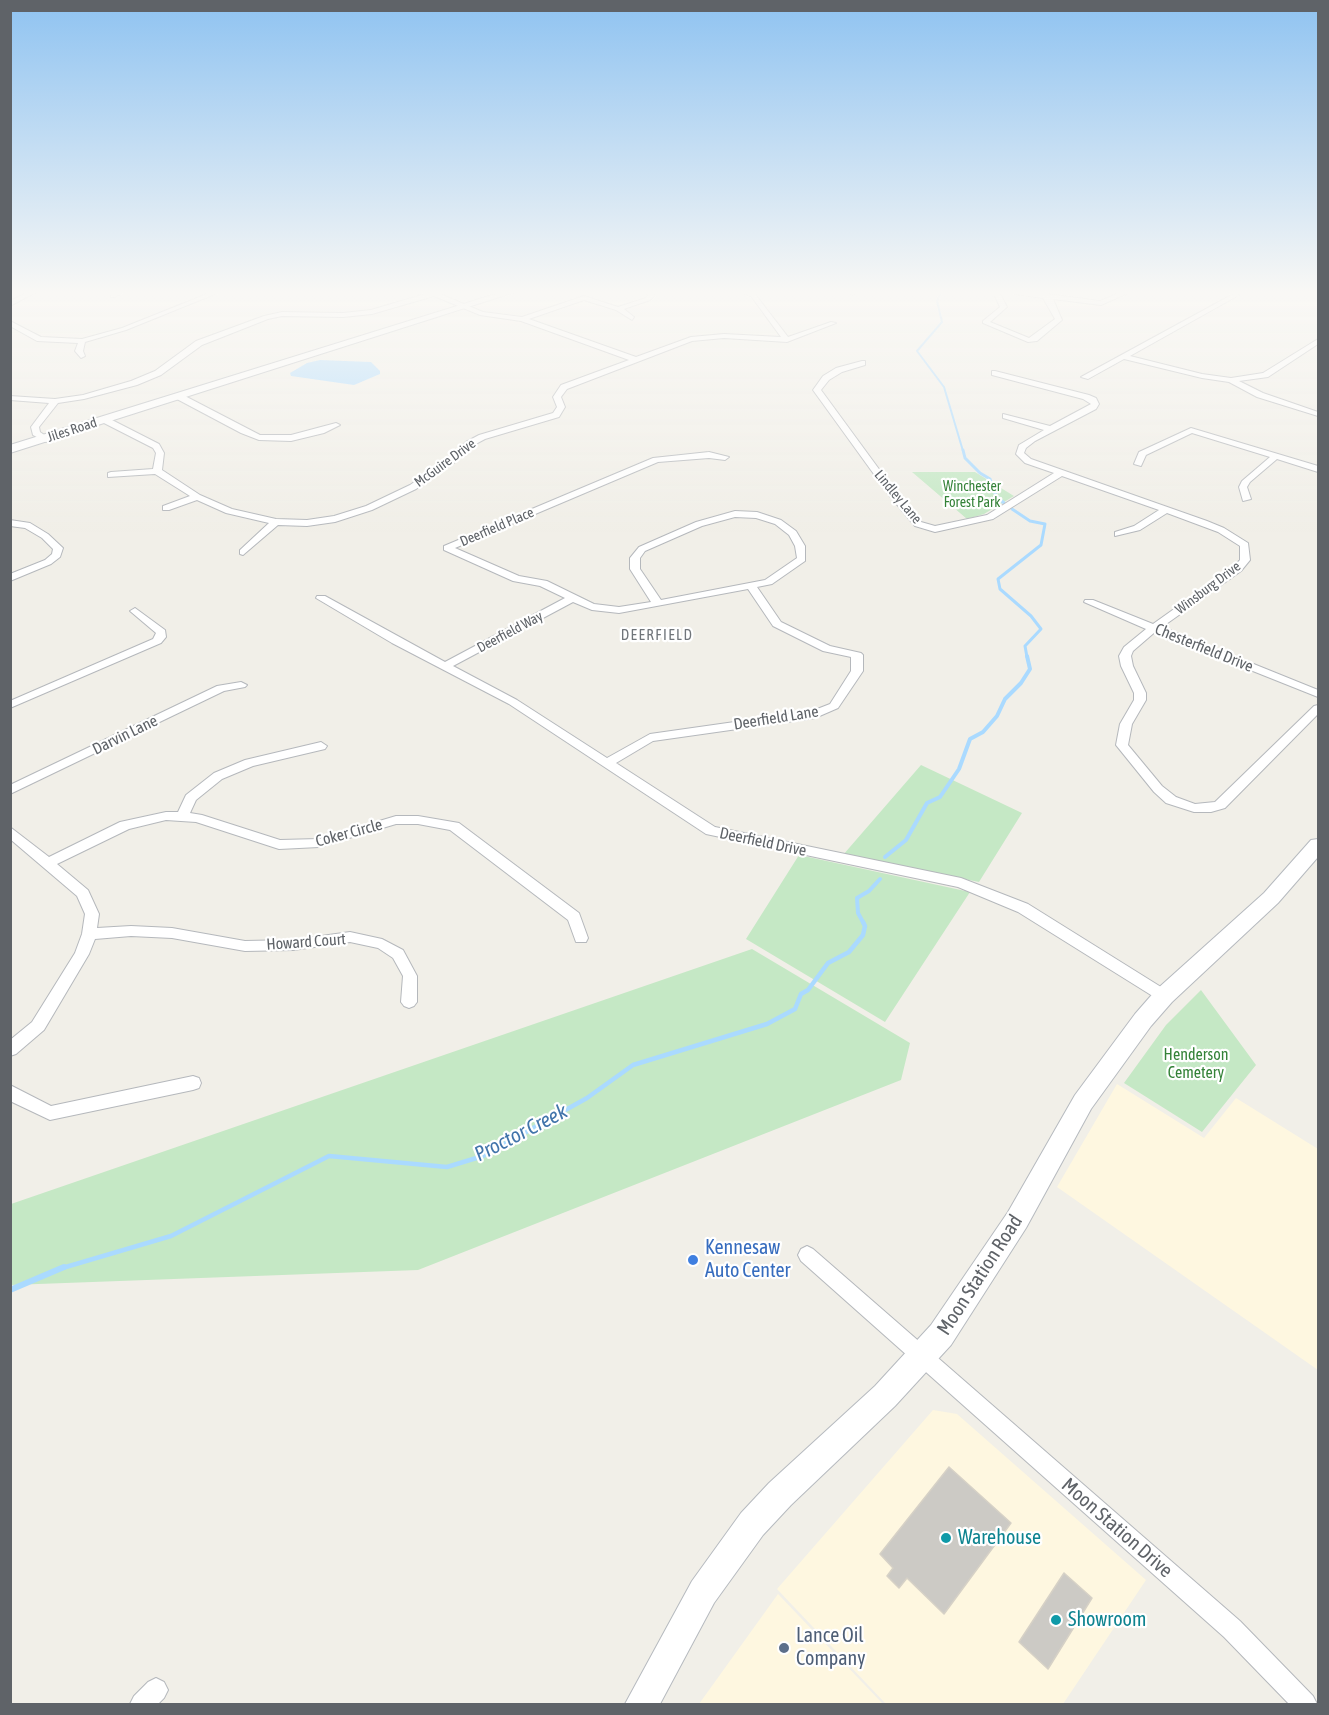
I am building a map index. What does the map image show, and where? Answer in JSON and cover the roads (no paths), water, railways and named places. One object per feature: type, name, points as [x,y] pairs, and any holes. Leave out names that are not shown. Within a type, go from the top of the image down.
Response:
[{"type":"street","points":[[10,398],[55,401],[84,397],[134,383],[159,372]]},
{"type":"street","name":"Jiles Road","points":[[10,449],[253,372]]},
{"type":"street","name":"McGuire Drive","points":[[157,471],[197,497],[229,511],[276,522],[307,523],[335,519],[369,508],[413,487],[452,460],[469,444],[482,437],[556,415],[561,407],[557,397],[564,387],[604,372]]},
{"type":"street","name":"Lindley Lane","points":[[835,372],[825,378],[817,390],[918,524],[935,529],[990,516],[1060,473]]},
{"type":"street","points":[[1085,377],[1094,372]]},
{"type":"street","points":[[1186,372],[1231,380],[1265,375],[1270,372]]},
{"type":"street","name":"Winsburg Drive","points":[[995,373],[1093,400],[1093,407],[1032,439],[1022,447],[1020,454],[1028,461],[1213,526],[1245,545],[1245,560],[1237,569],[1154,628],[1128,650],[1125,656],[1127,666],[1140,693],[1140,700],[1125,724],[1122,745],[1158,789],[1171,800],[1194,808],[1211,808],[1220,805],[1318,708]]},
{"type":"street","points":[[1231,380],[1260,395],[1318,414]]},
{"type":"street","points":[[178,396],[259,437],[291,438],[336,425]]},
{"type":"street","points":[[46,439],[36,433],[35,427],[55,401]]},
{"type":"street","points":[[1006,416],[1052,429]]},
{"type":"street","points":[[105,420],[156,446],[160,453],[157,471],[111,475]]},
{"type":"street","points":[[1138,464],[1142,454],[1191,430],[1318,469]]},
{"type":"street","name":"Deerfield Place","points":[[658,604],[635,569],[635,558],[642,549],[720,517],[735,514],[757,515],[778,522],[793,533],[800,546],[802,559],[768,582],[658,604],[619,610],[603,609],[573,598],[543,583],[517,579],[447,548],[646,464],[685,457],[709,455],[725,457]]},
{"type":"street","points":[[1246,499],[1243,487],[1246,481],[1276,456]]},
{"type":"street","points":[[166,508],[197,497]]},
{"type":"street","points":[[1118,534],[1137,528],[1166,510]]},
{"type":"street","points":[[243,552],[276,522]]},
{"type":"street","points":[[10,523],[27,525],[45,536],[58,548],[57,555],[48,562],[10,578]]},
{"type":"street","name":"Deerfield Lane","points":[[607,763],[651,738],[815,714],[834,706],[857,671],[857,655],[827,649],[777,624],[751,586]]},
{"type":"street","name":"Deerfield Drive","points":[[321,598],[396,641],[513,702],[711,831],[950,879],[1010,901],[1164,996]]},
{"type":"street","name":"Deerfield Way","points":[[446,666],[573,598]]},
{"type":"street","name":"Chesterfield Drive","points":[[1089,602],[1318,693]]},
{"type":"street","points":[[10,705],[157,641],[161,637],[161,632],[135,611]]},
{"type":"street","name":"Darvin Lane","points":[[10,790],[221,688],[241,685]]},
{"type":"street","points":[[182,817],[191,798],[218,776],[249,763],[321,746]]},
{"type":"street","name":"Coker Circle","points":[[48,863],[125,825],[166,816],[197,818],[279,845],[319,843],[396,820],[418,820],[454,826],[574,917],[581,938]]},
{"type":"street","points":[[10,831],[82,893],[93,914],[82,954],[38,1026],[10,1050]]},
{"type":"street","name":"Moon Station Road","points":[[642,1704],[703,1592],[752,1524],[780,1494],[885,1396],[941,1335],[1000,1246],[1083,1102],[1121,1047],[1164,996],[1271,898],[1318,845]]},
{"type":"street","name":"Howard Court","points":[[89,934],[131,931],[172,933],[245,946],[293,945],[350,937],[382,945],[398,954],[410,976],[409,1002]]},
{"type":"street","points":[[10,1092],[50,1113],[193,1083]]},
{"type":"street","name":"Moon Station Drive","points":[[807,1255],[1232,1629],[1305,1704]]},
{"type":"water","points":[[380,372],[380,374],[354,385],[291,376],[290,373]]},
{"type":"waterway","name":"Proctor Creek","points":[[933,372],[944,387],[963,451]]},
{"type":"waterway","name":"Proctor Creek","points":[[963,450],[965,458],[980,473],[990,479],[996,496],[1004,503]]},
{"type":"waterway","name":"Proctor Creek","points":[[1012,509],[1030,521],[1045,524],[1041,545],[998,579],[1000,589],[1031,616],[1041,629],[1025,646],[1027,657]]},
{"type":"waterway","name":"Proctor Creek","points":[[885,857],[906,840],[927,803],[940,797],[959,769],[970,739],[983,732],[997,716],[1005,699],[1021,683],[1030,669],[1027,656]]},
{"type":"waterway","name":"Proctor Creek","points":[[864,924],[858,913],[857,898],[869,891],[880,879]]},
{"type":"waterway","name":"Proctor Creek","points":[[60,1269],[171,1236],[329,1156],[447,1167],[483,1156],[587,1098],[633,1065],[767,1024],[795,1009],[801,994],[808,990],[828,963],[849,952],[863,935],[864,924]]},
{"type":"waterway","name":"Proctor Creek","points":[[60,1269],[64,1267]]},
{"type":"waterway","name":"Proctor Creek","points":[[10,1290],[60,1269]]},
{"type":"place","name":"Kennesaw Auto Center","points":[[693,1260]]},
{"type":"place","name":"Warehouse","points":[[946,1538]]},
{"type":"place","name":"Showroom","points":[[1056,1620]]},
{"type":"place","name":"Lance Oil Company","points":[[784,1648]]},
{"type":"district","name":"DEERFIELD","points":[[657,635]]},
{"type":"park label","name":"Winchester Forest Park","points":[[972,496]]},
{"type":"park label","name":"Henderson Cemetery","points":[[1196,1064]]}]
